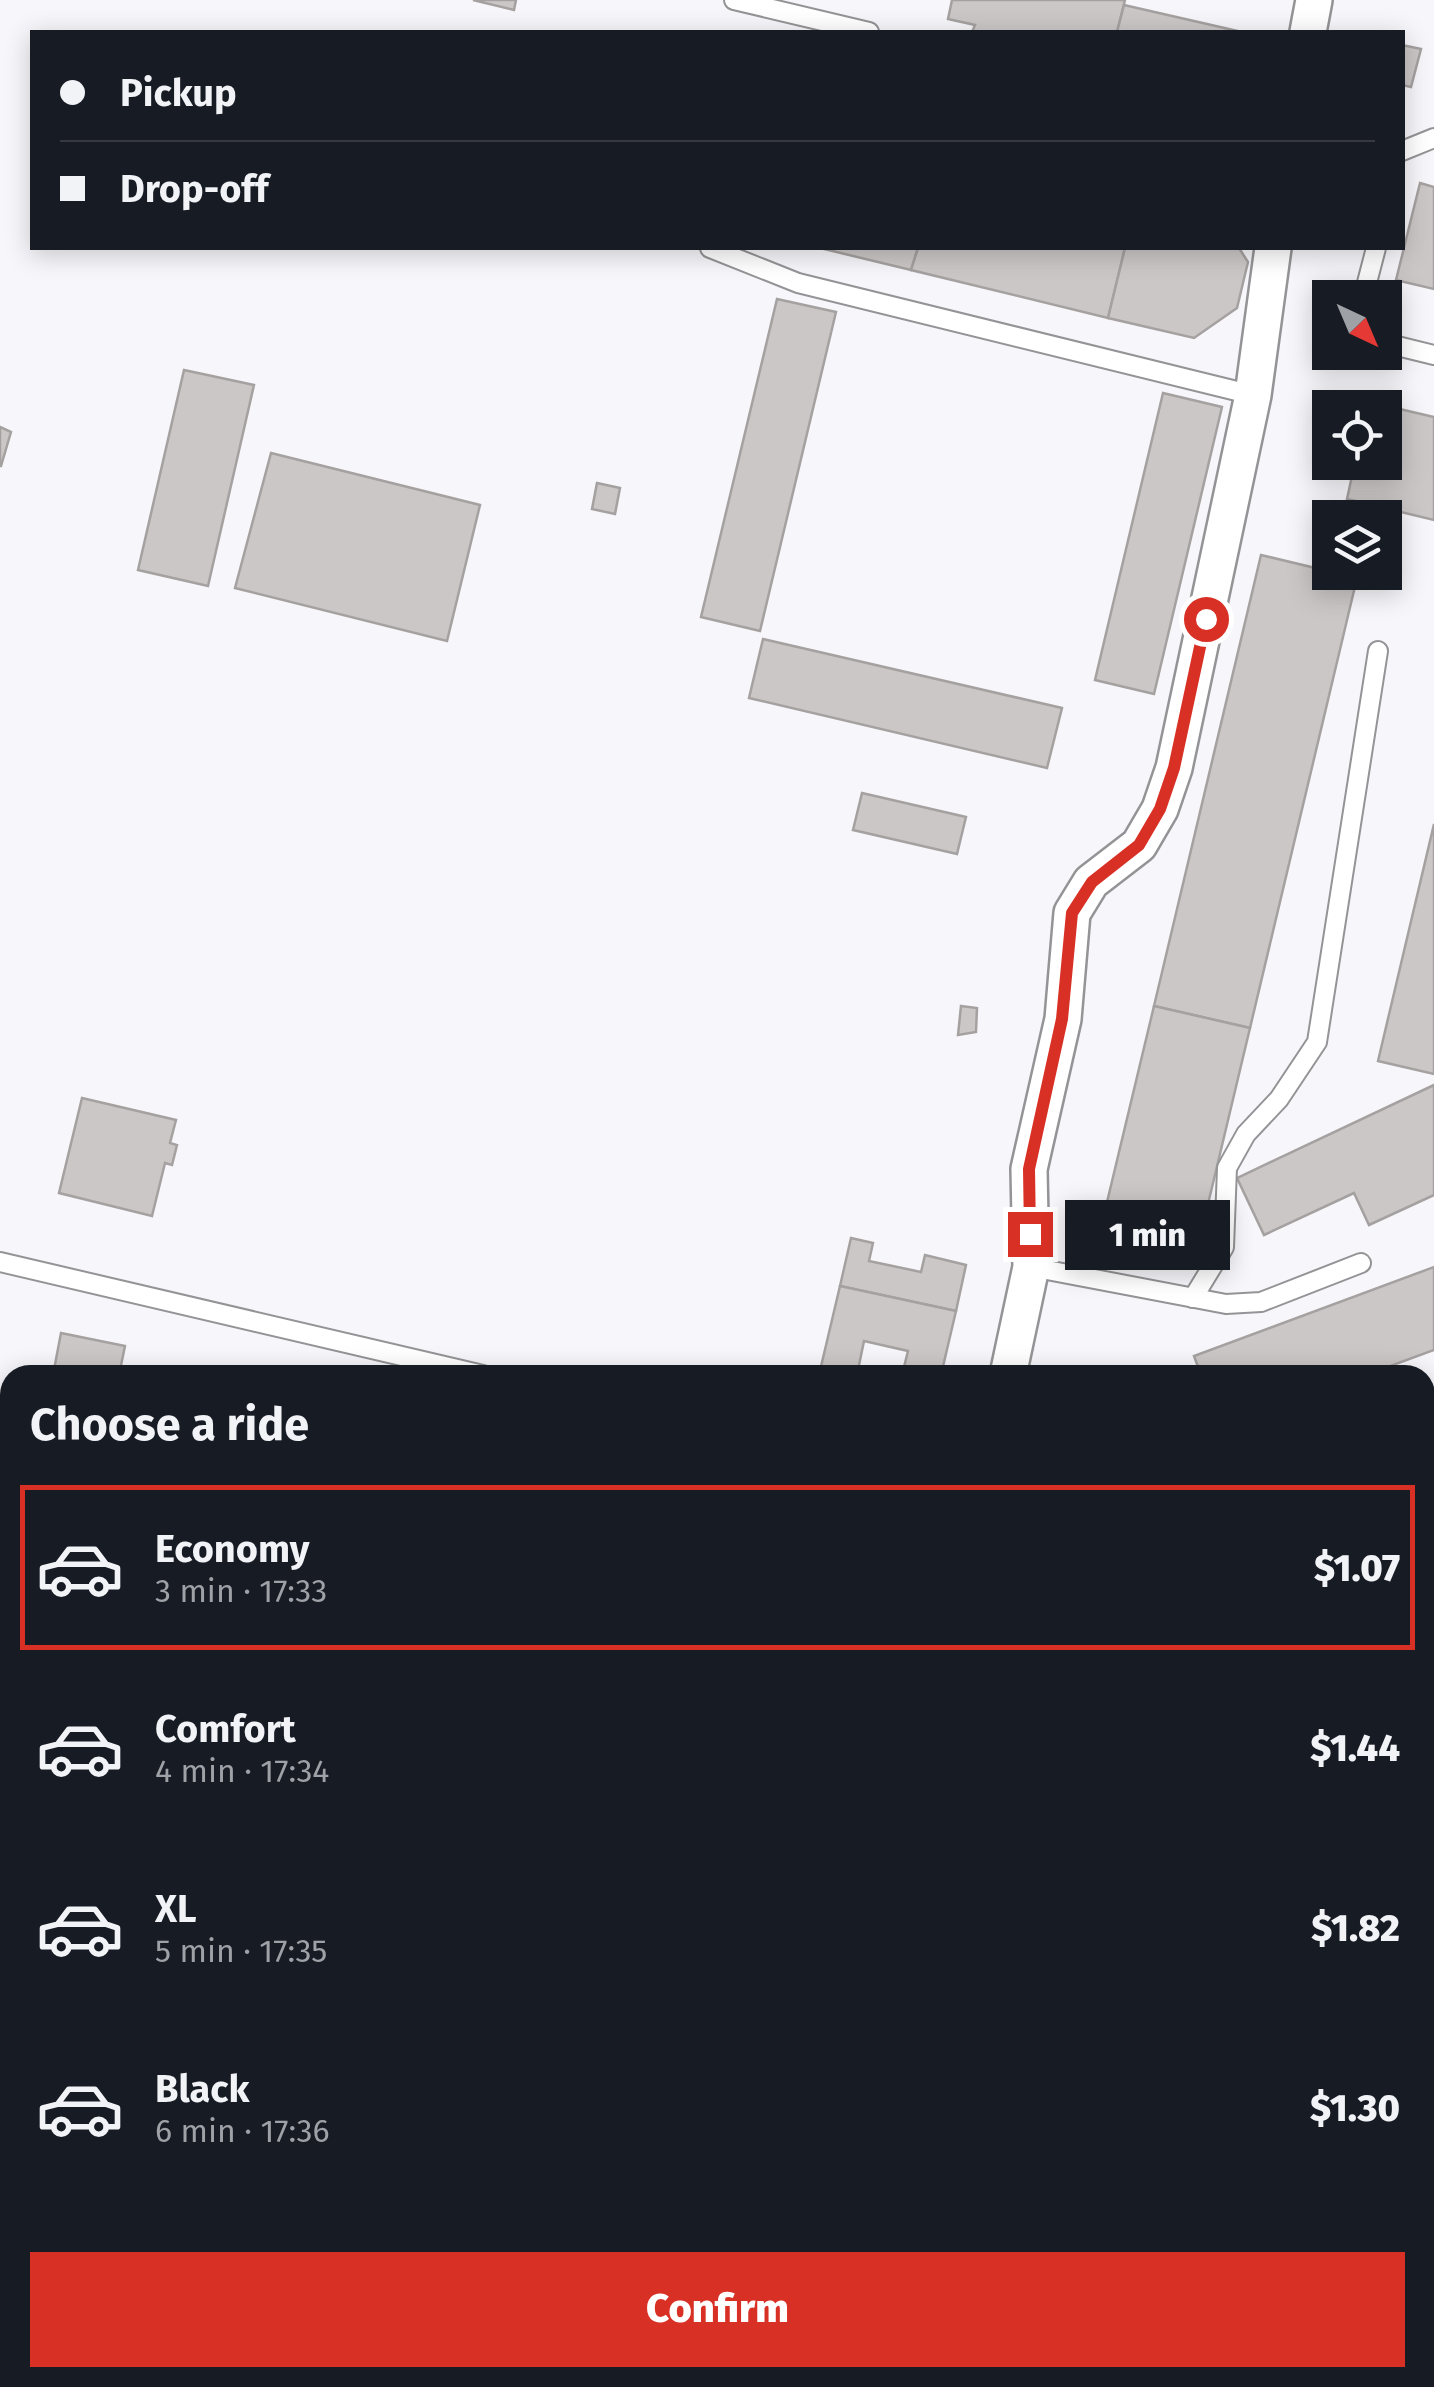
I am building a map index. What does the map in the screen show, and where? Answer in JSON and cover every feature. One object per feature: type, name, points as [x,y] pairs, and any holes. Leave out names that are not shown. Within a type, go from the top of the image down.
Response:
[{"type":"street","points":[[1308,30],[1314,0]]},
{"type":"street","points":[[1010,1365],[1031,1268],[1029,1169],[1062,1019],[1072,913],[1092,882],[1139,845],[1160,809],[1174,768],[1253,396],[1273,250]]},
{"type":"lane","points":[[734,0],[861,30]]},
{"type":"lane","points":[[1405,150],[1434,138]]},
{"type":"lane","points":[[715,250],[798,283],[1253,396]]},
{"type":"lane","points":[[1368,280],[1375,250]]},
{"type":"lane","points":[[1402,348],[1434,355]]},
{"type":"lane","points":[[1193,1298],[1224,1247],[1227,1168],[1246,1134],[1280,1099],[1317,1042],[1378,651]]},
{"type":"lane","points":[[0,1262],[440,1365]]},
{"type":"lane","points":[[1031,1268],[1226,1304],[1261,1302],[1361,1263]]},
{"type":"building","points":[[473,0],[516,0],[514,10]]},
{"type":"building","points":[[952,0],[1125,0],[1118,30],[973,30],[975,25],[948,19]]},
{"type":"building","points":[[1124,5],[1233,30],[1118,30]]},
{"type":"building","points":[[1405,46],[1421,49],[1411,87],[1405,86]]},
{"type":"building","points":[[1420,183],[1434,187],[1434,289],[1396,280]]},
{"type":"building","points":[[828,250],[917,250],[911,270]]},
{"type":"building","points":[[917,250],[1125,250],[1108,318],[911,270]]},
{"type":"building","points":[[1125,250],[1240,250],[1248,262],[1237,308],[1194,338],[1108,318]]},
{"type":"building","points":[[777,299],[836,312],[760,631],[701,617]]},
{"type":"building","points":[[184,370],[254,385],[208,586],[138,570]]},
{"type":"building","points":[[1163,393],[1222,407],[1154,694],[1095,680]]},
{"type":"building","points":[[1402,410],[1434,417],[1434,520],[1402,512],[1402,500],[1347,499],[1351,480],[1402,480]]},
{"type":"building","points":[[0,427],[11,432],[1,466],[0,466]]},
{"type":"building","points":[[271,453],[480,505],[447,641],[235,588]]},
{"type":"building","points":[[597,483],[620,488],[615,514],[592,509]]},
{"type":"building","points":[[1261,555],[1312,567],[1312,590],[1354,590],[1250,1028],[1154,1006]]},
{"type":"building","points":[[763,639],[1062,708],[1047,768],[749,698]]},
{"type":"building","points":[[862,793],[966,817],[957,854],[853,830]]},
{"type":"building","points":[[1434,824],[1434,1074],[1378,1061]]},
{"type":"building","points":[[961,1006],[977,1008],[976,1032],[958,1035]]},
{"type":"building","points":[[1154,1006],[1250,1028],[1198,1246],[1102,1223]]},
{"type":"building","points":[[1434,1085],[1434,1195],[1369,1225],[1354,1193],[1264,1235],[1237,1178]]},
{"type":"building","points":[[82,1098],[176,1120],[170,1143],[177,1145],[172,1165],[165,1163],[152,1216],[59,1193]]},
{"type":"building","points":[[851,1238],[873,1243],[869,1261],[921,1272],[925,1255],[966,1265],[956,1311],[840,1286]]},
{"type":"building","points":[[1434,1267],[1434,1350],[1393,1365],[1197,1365],[1194,1356]]},
{"type":"building","points":[[840,1286],[956,1311],[943,1365],[904,1365],[908,1351],[864,1341],[859,1365],[821,1365]]},
{"type":"building","points":[[61,1333],[125,1346],[121,1365],[55,1365]]},
{"type":"route","points":[[1030,1234],[1029,1169],[1062,1019],[1072,913],[1080,894],[1139,845],[1160,809],[1174,768],[1206,619]]}]
